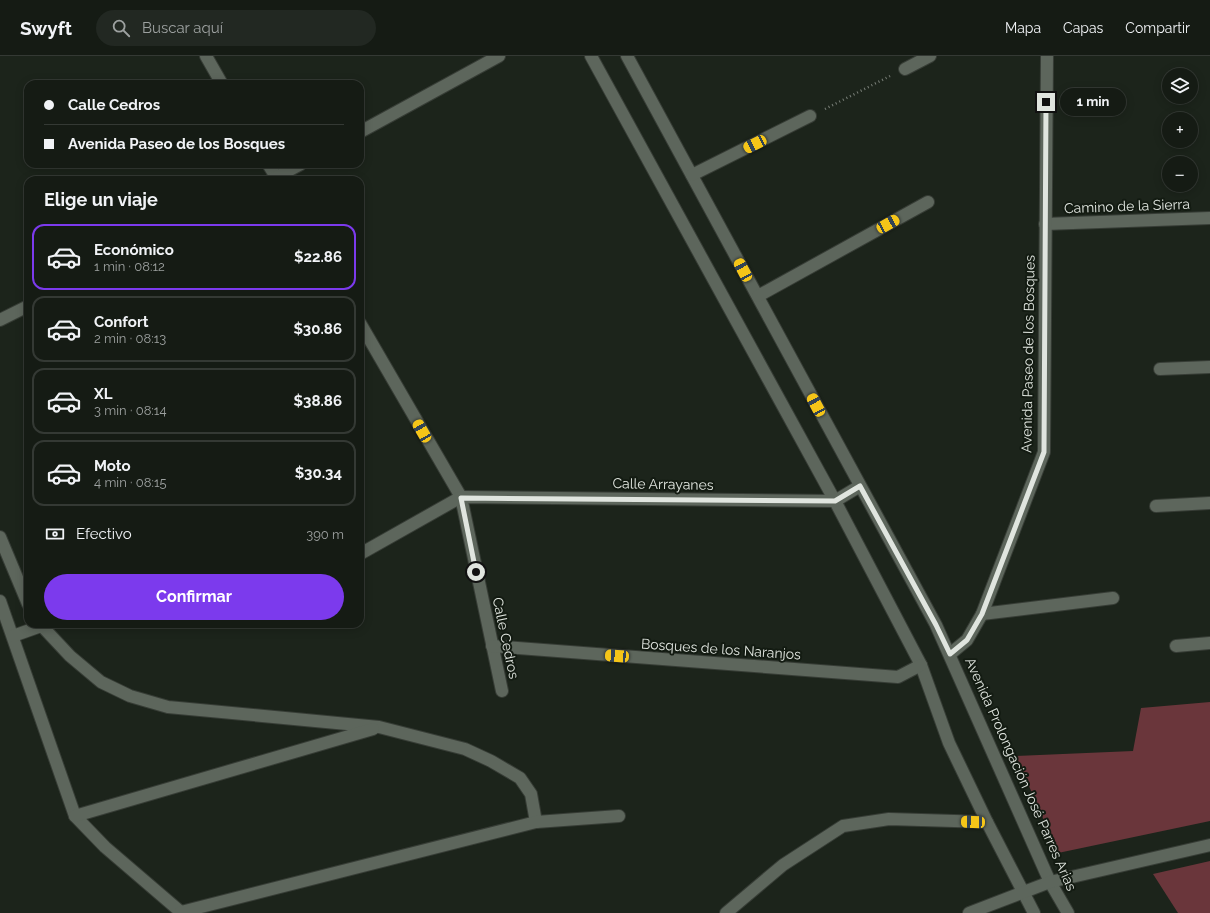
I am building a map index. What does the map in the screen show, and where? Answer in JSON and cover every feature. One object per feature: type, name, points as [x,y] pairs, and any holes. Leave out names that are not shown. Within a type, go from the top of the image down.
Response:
[{"type":"street","points":[[206,56],[220,80]]},
{"type":"street","points":[[364,130],[499,56]]},
{"type":"street","points":[[591,56],[835,501],[921,665],[949,743],[987,822],[1034,913]]},
{"type":"street","name":"Avenida Prolongación José Parres Arias","points":[[628,56],[936,625],[1050,882],[1068,913]]},
{"type":"street","points":[[905,69],[930,56]]},
{"type":"street","name":"Avenida Paseo de los Bosques","points":[[950,654],[967,640],[982,614],[1044,452],[1047,56]]},
{"type":"street","points":[[692,176],[810,116]]},
{"type":"street","points":[[280,176],[294,168]]},
{"type":"street","points":[[758,296],[928,202]]},
{"type":"street","name":"Camino de la Sierra","points":[[1045,224],[1210,218]]},
{"type":"street","points":[[0,320],[24,308]]},
{"type":"street","name":"Calle Cedros","points":[[364,341],[461,498],[502,691]]},
{"type":"street","points":[[1160,369],[1210,367]]},
{"type":"street","points":[[835,501],[860,486]]},
{"type":"street","points":[[364,552],[461,498]]},
{"type":"street","name":"Calle Arrayanes","points":[[461,498],[835,501]]},
{"type":"street","points":[[1156,506],[1210,503]]},
{"type":"street","points":[[0,537],[24,594]]},
{"type":"street","points":[[982,614],[1113,598]]},
{"type":"street","points":[[0,601],[74,816],[105,847],[182,912],[536,822],[619,816]]},
{"type":"street","points":[[13,636],[33,628]]},
{"type":"street","points":[[43,628],[70,656],[101,682],[130,696],[168,706],[379,727],[465,749],[491,761],[520,778],[531,794],[536,822]]},
{"type":"street","points":[[1176,646],[1210,643]]},
{"type":"street","name":"Bosques de los Naranjos","points":[[492,646],[898,677],[921,665]]},
{"type":"street","points":[[74,816],[379,727]]},
{"type":"street","points":[[726,913],[783,865],[843,826],[889,819],[987,822]]},
{"type":"street","points":[[969,913],[1023,891],[1050,882],[1210,845]]},
{"type":"path","points":[[810,116],[905,69]]},
{"type":"shaded area","points":[[1210,702],[1210,821],[1058,853],[1016,756],[1133,751],[1141,708]]},
{"type":"shaded area","points":[[1210,861],[1210,913],[1178,913],[1153,874]]},
{"type":"route","points":[[476,572],[461,498],[835,501],[860,486],[936,625],[950,654],[967,640],[982,614],[1044,452],[1046,102]]}]
